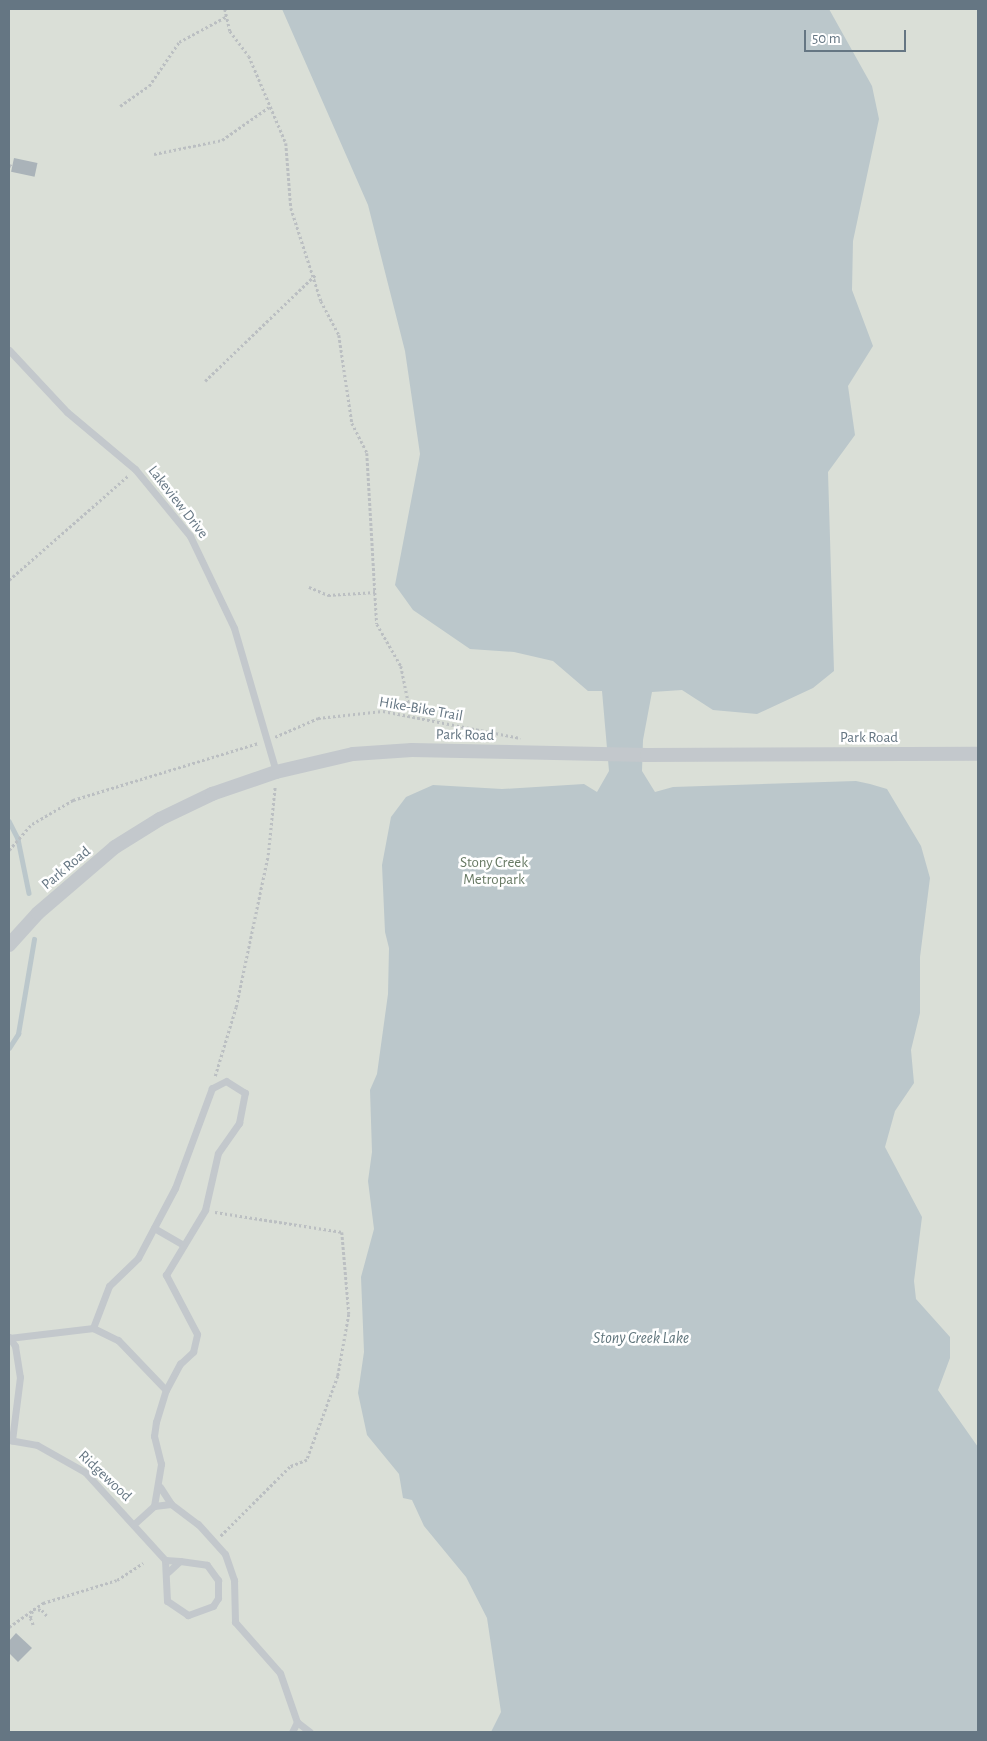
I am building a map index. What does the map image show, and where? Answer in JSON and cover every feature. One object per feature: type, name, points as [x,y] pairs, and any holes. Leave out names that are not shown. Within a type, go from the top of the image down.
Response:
[{"type":"street","name":"Park Road","points":[[9,945],[38,913],[115,847],[160,819],[212,794],[276,772],[353,754],[412,750],[647,755],[978,754]]},
{"type":"lane","name":"Lakeview Drive","points":[[9,350],[67,412],[135,469],[190,536],[211,575],[234,628],[276,772]]},
{"type":"lane","points":[[93,1328],[109,1286],[138,1258],[175,1188],[212,1088],[226,1081],[245,1093],[239,1123],[218,1153],[205,1210],[166,1275],[197,1334],[193,1352],[180,1364],[166,1390],[154,1436],[161,1464],[160,1487],[154,1506],[134,1524]]},
{"type":"lane","points":[[154,1228],[184,1245]]},
{"type":"lane","points":[[10,1440],[20,1377],[15,1346],[9,1337],[93,1328],[118,1340],[166,1390]]},
{"type":"lane","name":"Ridgewood","points":[[10,1440],[62,1455],[85,1472],[165,1560],[168,1572],[165,1592],[173,1608],[188,1615],[213,1606],[219,1589],[214,1572],[199,1562],[165,1560]]},
{"type":"lane","points":[[160,1487],[170,1504],[198,1524],[225,1554],[234,1580],[235,1622],[280,1673],[297,1722],[310,1732]]},
{"type":"lane","points":[[154,1506],[170,1504]]},
{"type":"lane","points":[[168,1572],[180,1561]]},
{"type":"lane","points":[[292,1732],[297,1722]]},
{"type":"path","points":[[225,9],[230,31],[249,56],[269,107],[286,143],[291,208],[315,275],[321,301],[339,335],[352,423],[367,453],[377,624],[401,666],[411,715]]},
{"type":"path","points":[[120,106],[149,86],[179,42],[227,16]]},
{"type":"path","points":[[154,154],[222,140],[269,107]]},
{"type":"path","points":[[205,381],[315,275]]},
{"type":"path","points":[[9,580],[135,469]]},
{"type":"path","points":[[309,587],[328,595],[376,592]]},
{"type":"path","name":"Hike-Bike Trail","points":[[272,738],[318,718],[383,710],[527,739]]},
{"type":"path","points":[[9,850],[32,824],[73,800],[259,743]]},
{"type":"path","points":[[212,1088],[236,1007],[268,855],[276,772]]},
{"type":"path","points":[[205,1210],[342,1232],[349,1314],[338,1376],[307,1460],[290,1467],[215,1543]]},
{"type":"path","points":[[9,1627],[33,1609],[126,1577],[143,1563]]},
{"type":"path","points":[[33,1609],[42,1610],[48,1617]]},
{"type":"path","points":[[33,1609],[30,1618],[34,1625]]},
{"type":"green space","name":"Stony Creek Metropark","points":[[9,9],[978,9],[978,1732],[9,1732]]},
{"type":"water","name":"Stony Creek Lake","points":[[282,9],[829,9],[872,86],[879,119],[853,241],[852,290],[873,346],[848,386],[855,435],[828,472],[834,671],[813,688],[757,714],[713,710],[682,690],[652,692],[643,740],[642,771],[655,792],[673,787],[856,781],[870,784],[887,789],[921,846],[930,878],[920,957],[920,1013],[911,1050],[914,1083],[895,1111],[885,1147],[922,1217],[914,1281],[916,1299],[950,1337],[950,1358],[938,1390],[978,1447],[978,1732],[491,1732],[501,1712],[487,1618],[466,1577],[424,1526],[412,1500],[403,1498],[399,1474],[367,1435],[358,1393],[364,1352],[361,1277],[374,1229],[368,1181],[372,1152],[370,1090],[377,1074],[388,994],[389,948],[385,932],[382,865],[391,817],[406,797],[433,785],[502,789],[584,784],[597,792],[609,771],[602,691],[588,691],[553,661],[514,652],[470,649],[413,610],[395,585],[420,454],[405,351],[368,205]]},
{"type":"building","points":[[14,158],[37,163],[35,177],[11,172]]},
{"type":"building","points":[[16,1633],[32,1648],[18,1662],[9,1653],[9,1641]]},
{"type":"waterway","points":[[9,821],[18,839],[29,893]]},
{"type":"waterway","points":[[9,1048],[18,1034],[34,939]]}]
